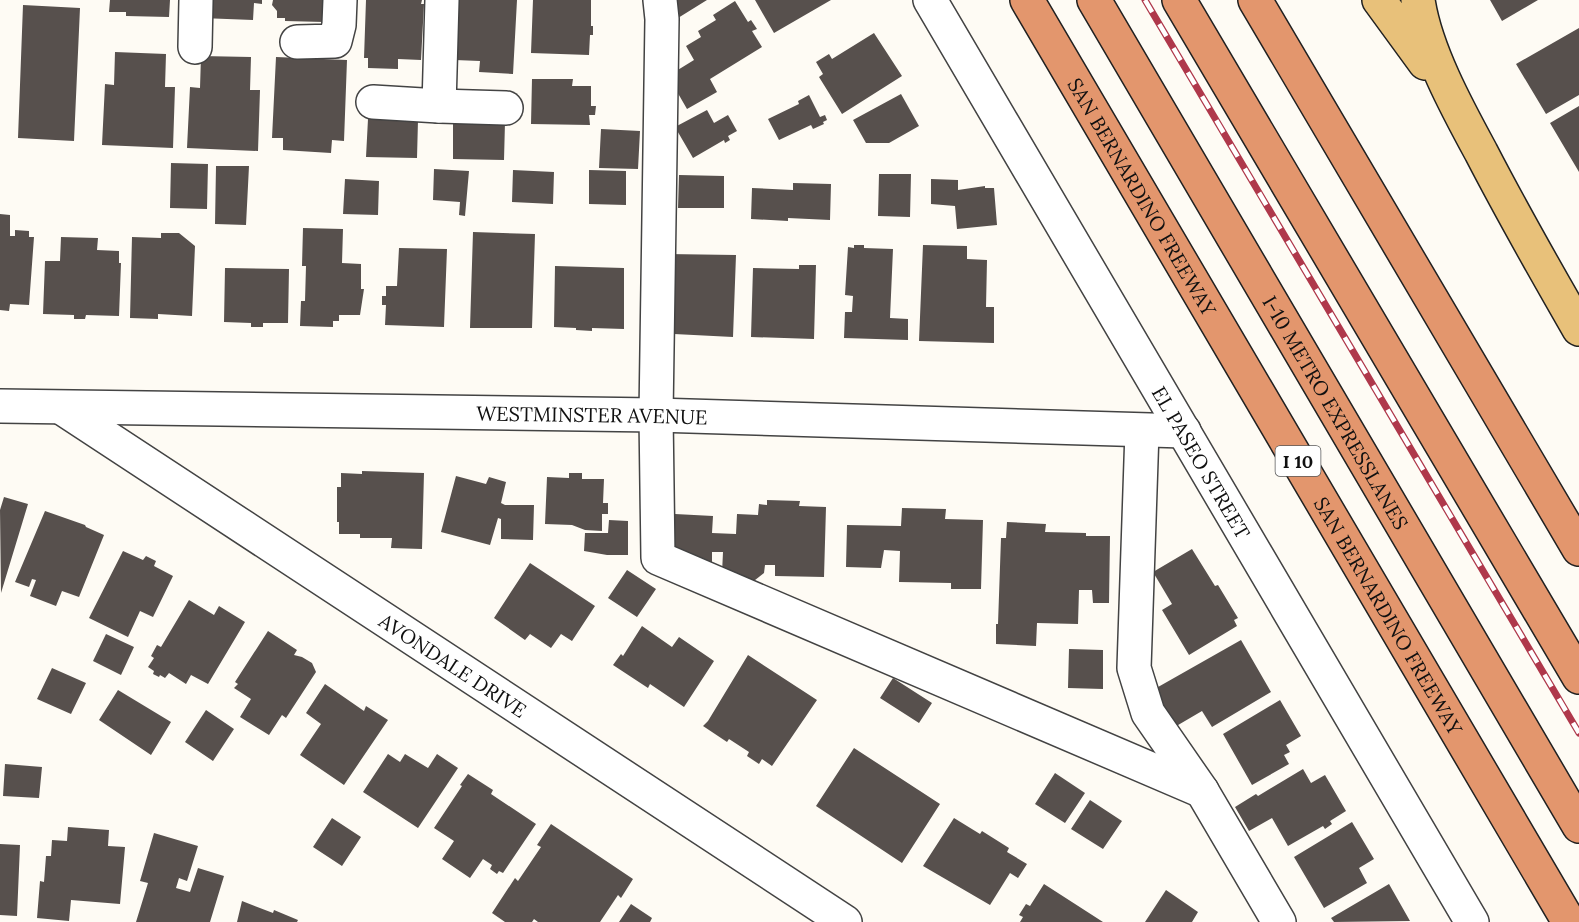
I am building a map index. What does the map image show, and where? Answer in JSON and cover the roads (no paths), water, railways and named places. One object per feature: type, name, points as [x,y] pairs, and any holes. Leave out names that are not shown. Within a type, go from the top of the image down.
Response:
[{"type":"highway","name":"SAN BERNARDINO FREEWAY","points":[[1027,0],[1569,922]]},
{"type":"highway","name":"I-10 METRO EXPRESSLANES","points":[[1094,0],[1579,826]]},
{"type":"highway","points":[[1179,0],[1579,677]]},
{"type":"highway","points":[[1255,0],[1579,549]]},
{"type":"main road","points":[[1379,0],[1453,100]]},
{"type":"main road","points":[[1417,7],[1453,100],[1525,237],[1579,329]]},
{"type":"street","points":[[195,47],[196,0]]},
{"type":"street","points":[[297,42],[335,41],[339,25],[340,0]]},
{"type":"street","points":[[439,106],[442,0]]},
{"type":"street","points":[[660,0],[662,19],[656,415],[657,558],[1202,791]]},
{"type":"street","name":"EL PASEO STREET","points":[[930,0],[1472,922]]},
{"type":"street","points":[[373,102],[506,108]]},
{"type":"street","name":"WESTMINSTER AVENUE","points":[[0,406],[656,415],[1184,431]]},
{"type":"street","name":"AVONDALE DRIVE","points":[[62,408],[845,922]]},
{"type":"street","points":[[1142,431],[1134,668],[1148,713],[1202,791],[1278,922]]},
{"type":"railway","points":[[1145,0],[1579,733]]}]
